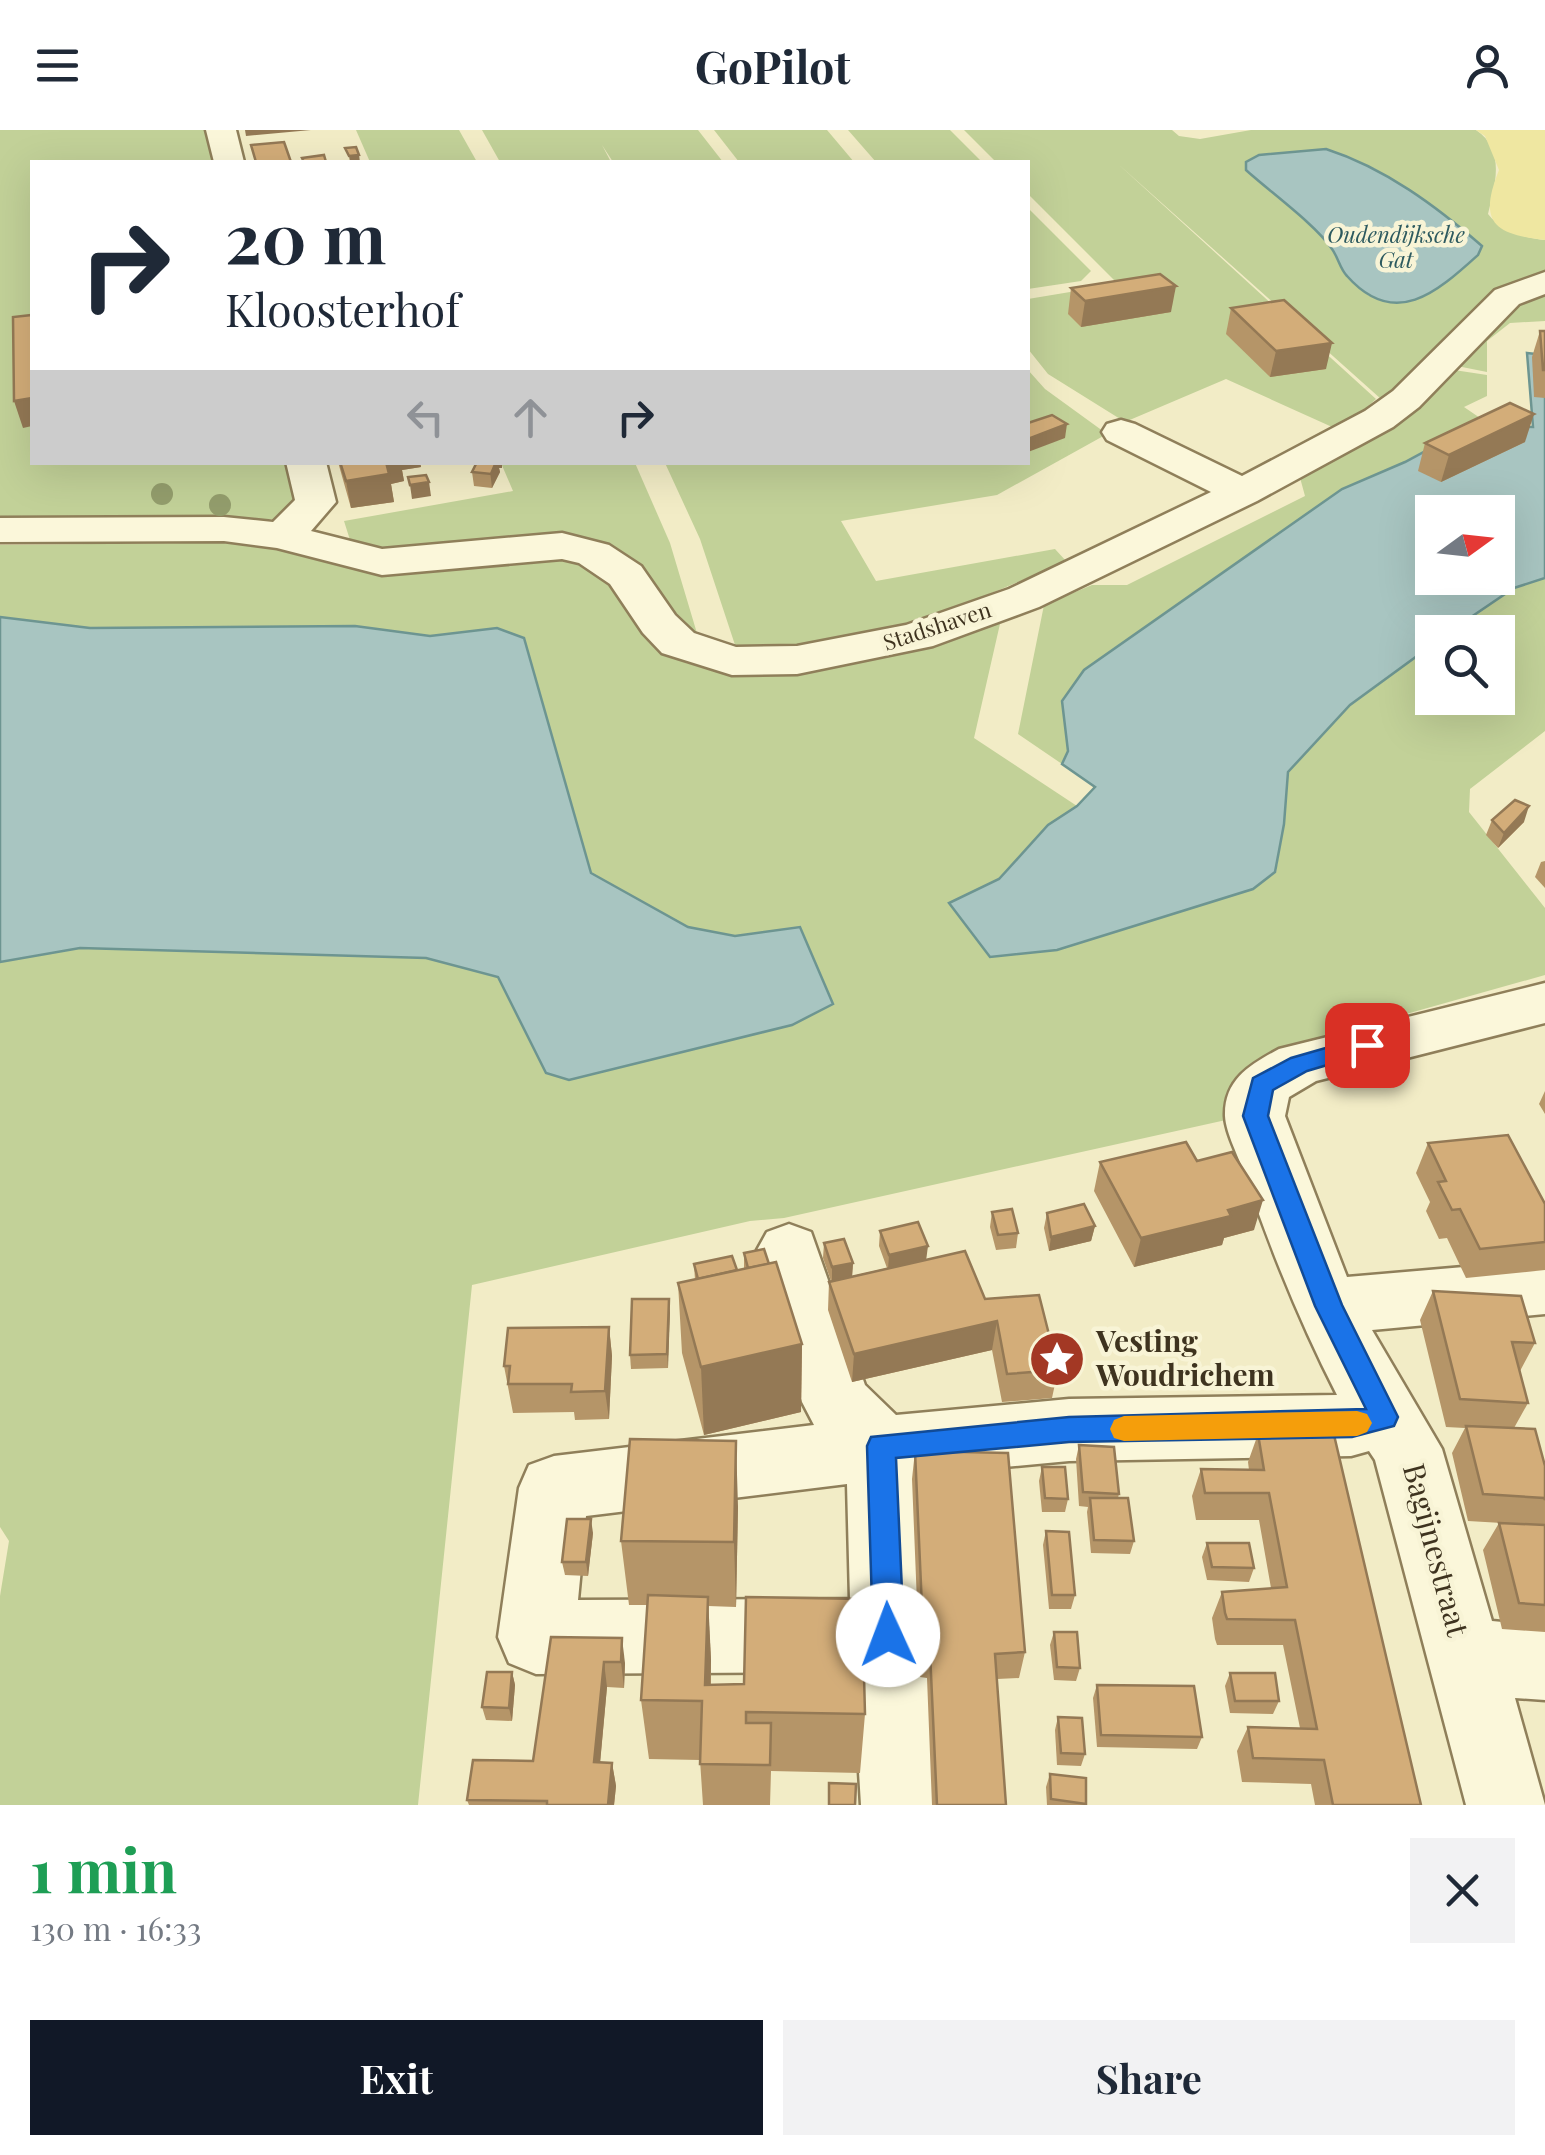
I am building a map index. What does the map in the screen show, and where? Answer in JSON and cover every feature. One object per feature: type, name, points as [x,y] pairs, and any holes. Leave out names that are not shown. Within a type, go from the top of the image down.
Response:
[{"type":"street","points":[[221,130],[228,160]]},
{"type":"street","name":"Stadshaven","points":[[0,530],[224,529],[283,536],[332,552],[382,562],[562,546],[594,554],[626,574],[678,643],[732,661],[797,660],[917,636],[1024,598],[1243,492],[1379,419],[1406,399],[1507,297],[1545,282]]},
{"type":"street","points":[[1121,432],[1243,492]]},
{"type":"street","points":[[283,536],[316,502],[307,465]]},
{"type":"street","name":"Bagijnestraat","points":[[1506,1805],[1407,1449],[1384,1417],[1329,1306],[1255,1116],[1262,1085],[1299,1064],[1545,1003]]},
{"type":"street","points":[[788,1250],[836,1402],[881,1446],[888,1635],[901,1805]]},
{"type":"street","points":[[1329,1306],[1545,1286]]},
{"type":"street","points":[[888,1635],[536,1636],[554,1488],[881,1446],[1069,1430],[1352,1424],[1384,1417]]},
{"type":"street","points":[[1464,1656],[1545,1664]]},
{"type":"green space","points":[[0,130],[208,130],[216,160],[30,160],[30,465],[285,465],[298,519],[0,521]]},
{"type":"green space","points":[[356,130],[459,130],[476,160],[369,160]]},
{"type":"green space","points":[[482,130],[698,130],[721,160],[612,160],[602,145],[610,160],[499,160]]},
{"type":"green space","points":[[714,130],[827,130],[852,160],[737,160]]},
{"type":"green space","points":[[848,130],[950,130],[980,160],[874,160]]},
{"type":"green space","points":[[964,130],[1172,130],[1179,136],[1200,139],[1251,130],[1476,130],[1492,147],[1495,158],[1488,214],[1514,233],[1545,240],[1545,277],[1493,294],[1406,382],[1381,399],[1117,163],[1376,399],[1341,431],[1226,379],[1125,422],[1048,374],[1030,352],[1030,299],[1118,284],[1030,196],[1030,160],[994,160]],"holes":[[[1374,168],[1482,246],[1369,296],[1344,274],[1332,248]]]},
{"type":"green space","points":[[1030,210],[1091,271],[1081,281],[1030,289]]},
{"type":"green space","points":[[1545,292],[1545,321],[1510,323],[1487,341],[1487,372],[1457,366],[1519,303]]},
{"type":"green space","points":[[1454,370],[1487,375],[1487,396],[1464,407],[1483,420],[1405,462],[1342,489],[1062,701],[1068,751],[1062,764],[1018,734],[1044,605],[1092,585],[1127,585],[1305,496],[1299,474]]},
{"type":"green space","points":[[1030,372],[1045,389],[1107,434],[997,495],[841,521],[876,581],[1055,549],[1066,561],[987,595],[864,635],[823,644],[737,651],[700,539],[666,465],[1030,465]]},
{"type":"green space","points":[[502,465],[636,465],[670,543],[699,640],[681,628],[622,556],[384,550],[350,540],[344,521],[513,491]]},
{"type":"green space","points":[[283,542],[322,556],[565,557],[596,569],[616,590],[648,641],[686,663],[738,675],[799,673],[1002,615],[974,738],[1077,806],[1048,825],[998,879],[950,903],[1057,950],[1253,888],[1276,872],[1288,772],[1350,705],[1415,657],[1415,715],[1515,715],[1515,615],[1474,615],[1504,595],[1515,595],[1515,588],[1545,578],[1545,731],[1470,789],[1469,812],[1545,908],[1545,975],[1303,1043],[1244,1116],[784,1218],[750,1221],[472,1285],[418,1805],[0,1805],[0,1596],[9,1541],[0,1527],[0,962],[80,948],[426,958],[498,976],[546,1073],[569,1080],[792,1025],[833,1004],[800,927],[735,936],[688,927],[591,873],[524,638],[497,628],[430,636],[355,626],[90,628],[0,617],[0,545]]},
{"type":"sand","points":[[1476,130],[1545,130],[1545,240],[1512,234],[1494,222],[1490,201],[1499,170],[1485,136]]},
{"type":"water","name":"Oudendijksche Gat","points":[[1326,149],[1389,177],[1428,203],[1482,246],[1478,255],[1447,281],[1415,300],[1382,301],[1365,292],[1345,273],[1315,229],[1246,170],[1246,162],[1259,155]]},
{"type":"water","points":[[1527,353],[1545,355],[1545,578],[1515,588],[1515,495],[1415,495],[1415,595],[1504,595],[1474,615],[1415,615],[1415,657],[1350,705],[1288,772],[1275,872],[1253,889],[1057,950],[990,957],[949,903],[999,879],[1048,825],[1077,806],[1095,787],[1062,764],[1068,751],[1062,701],[1084,670],[1342,489],[1405,462],[1483,420],[1496,426],[1533,427]]},
{"type":"water","points":[[0,617],[90,628],[355,626],[430,636],[497,628],[524,638],[591,873],[688,927],[735,936],[800,927],[833,1004],[792,1025],[569,1080],[546,1073],[498,977],[426,958],[80,948],[0,962]]},
{"type":"building","points":[[284,142],[290,160],[255,160],[251,145]]},
{"type":"building","points":[[356,147],[359,155],[349,156],[345,148]]},
{"type":"building","points":[[324,155],[325,160],[303,160]]},
{"type":"building","points":[[1160,274],[1176,286],[1085,301],[1071,288]]},
{"type":"building","points":[[1284,300],[1332,343],[1276,351],[1231,308]]},
{"type":"building","points":[[30,315],[30,398],[14,401],[13,317]]},
{"type":"building","points":[[1540,331],[1545,331],[1545,370],[1543,370]]},
{"type":"building","points":[[1510,403],[1534,414],[1449,455],[1425,443]]},
{"type":"building","points":[[1052,415],[1067,424],[1030,438],[1030,422]]},
{"type":"building","points":[[341,465],[387,465],[389,474],[346,481]]},
{"type":"building","points":[[476,465],[495,465],[491,474],[472,472]]},
{"type":"building","points":[[426,475],[429,482],[410,485],[408,477]]},
{"type":"building","points":[[1515,800],[1529,806],[1504,833],[1492,820]]},
{"type":"building","points":[[1508,1135],[1545,1204],[1545,1242],[1480,1249],[1460,1209],[1452,1210],[1438,1182],[1446,1181],[1428,1143]]},
{"type":"building","points":[[1186,1142],[1197,1161],[1232,1152],[1263,1200],[1228,1210],[1231,1216],[1141,1238],[1100,1162]]},
{"type":"building","points":[[1084,1204],[1095,1226],[1051,1237],[1047,1213]]},
{"type":"building","points":[[1012,1209],[1018,1233],[998,1235],[992,1212]]},
{"type":"building","points":[[918,1222],[928,1246],[889,1255],[880,1231]]},
{"type":"building","points":[[844,1239],[853,1263],[832,1267],[824,1243]]},
{"type":"building","points":[[764,1249],[769,1264],[748,1268],[744,1253]]},
{"type":"building","points":[[965,1251],[985,1299],[1039,1295],[1058,1370],[1007,1374],[997,1321],[854,1354],[829,1282]]},
{"type":"building","points":[[732,1256],[737,1270],[698,1279],[694,1264]]},
{"type":"building","points":[[776,1262],[802,1344],[701,1367],[678,1283]]},
{"type":"building","points":[[1433,1291],[1521,1296],[1535,1343],[1512,1342],[1528,1403],[1460,1399]]},
{"type":"building","points":[[632,1299],[669,1299],[667,1354],[630,1355]]},
{"type":"building","points":[[609,1327],[605,1391],[571,1392],[572,1384],[508,1384],[510,1366],[504,1366],[508,1328]]},
{"type":"building","points":[[1466,1426],[1535,1429],[1545,1466],[1545,1500],[1483,1494]]},
{"type":"building","points":[[1258,1434],[1334,1435],[1421,1805],[1333,1805],[1324,1760],[1253,1758],[1248,1727],[1317,1729],[1295,1620],[1227,1619],[1225,1613],[1222,1592],[1287,1587],[1269,1493],[1205,1493],[1201,1469],[1264,1470]]},
{"type":"building","points":[[630,1439],[736,1441],[734,1542],[621,1541]]},
{"type":"building","points":[[1079,1445],[1114,1447],[1119,1494],[1083,1492]]},
{"type":"building","points":[[915,1451],[1008,1453],[1025,1652],[995,1654],[1006,1805],[937,1805],[930,1652],[924,1652]]},
{"type":"building","points":[[1042,1467],[1065,1467],[1068,1499],[1045,1498]]},
{"type":"building","points":[[1090,1498],[1128,1498],[1134,1541],[1094,1540]]},
{"type":"building","points":[[567,1519],[591,1519],[586,1562],[562,1562]]},
{"type":"building","points":[[1499,1523],[1545,1525],[1545,1605],[1519,1603]]},
{"type":"building","points":[[1046,1531],[1069,1532],[1075,1595],[1052,1595]]},
{"type":"building","points":[[1207,1543],[1249,1543],[1254,1568],[1212,1567]]},
{"type":"building","points":[[648,1595],[708,1597],[705,1685],[744,1684],[746,1597],[862,1599],[865,1714],[746,1712],[746,1723],[771,1723],[770,1765],[700,1764],[702,1701],[641,1700]]},
{"type":"building","points":[[1054,1632],[1077,1632],[1080,1668],[1057,1667]]},
{"type":"building","points":[[551,1637],[622,1638],[621,1662],[604,1662],[594,1762],[612,1763],[608,1805],[467,1800],[473,1760],[533,1761]]},
{"type":"building","points":[[487,1672],[512,1672],[509,1708],[482,1707]]},
{"type":"building","points":[[1230,1673],[1275,1673],[1279,1701],[1235,1701]]},
{"type":"building","points":[[1097,1685],[1194,1686],[1202,1737],[1101,1735]]},
{"type":"building","points":[[1058,1717],[1082,1718],[1085,1754],[1061,1753]]},
{"type":"building","points":[[1050,1774],[1086,1778],[1086,1804],[1051,1799]]},
{"type":"building","points":[[829,1783],[856,1784],[855,1805],[829,1805]]},
{"type":"slow traffic","points":[[1124,1429],[1357,1423]]},
{"type":"place","name":"Vesting Woudrichem","points":[[1057,1359]]},
{"type":"route","points":[[888,1635],[881,1446],[1069,1430],[1352,1424],[1384,1417],[1329,1306],[1255,1116],[1262,1085],[1299,1064],[1367,1045]]}]
